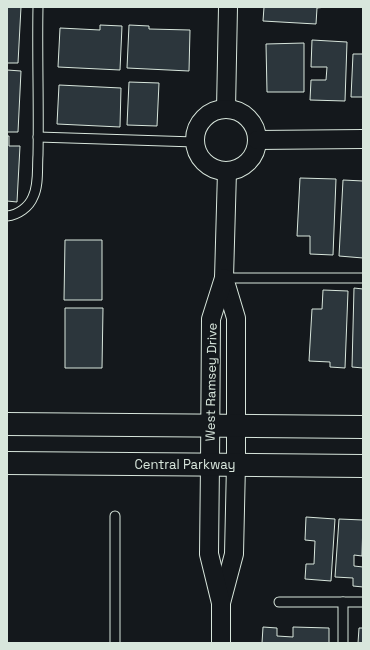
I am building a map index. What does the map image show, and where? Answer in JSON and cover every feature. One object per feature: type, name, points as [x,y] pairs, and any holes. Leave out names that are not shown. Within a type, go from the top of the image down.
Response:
[{"type":"main road","points":[[7,424],[363,427]]},
{"type":"main road","name":"Central Parkway","points":[[7,463],[363,466]]},
{"type":"street","points":[[226,109],[228,7]]},
{"type":"street","points":[[226,109],[236,110],[251,122],[255,130],[257,140],[251,158],[236,169],[227,171],[217,170],[208,166],[197,150],[196,131],[201,122],[208,115],[216,111],[226,109]]},
{"type":"street","points":[[257,140],[363,139]]},
{"type":"street","name":"West Ramsey Drive","points":[[221,603],[209,554],[211,319],[224,278],[227,171]]},
{"type":"street","name":"West Ramsey Drive","points":[[221,603],[234,554],[236,464],[236,318],[224,278]]},
{"type":"street","points":[[221,603],[221,643]]},
{"type":"lane","points":[[7,216],[19,213],[33,198],[36,188],[38,138],[38,7]]},
{"type":"lane","points":[[38,138],[196,142]]},
{"type":"lane","points":[[224,278],[363,278]]},
{"type":"lane","points":[[115,643],[116,516]]},
{"type":"lane","points":[[279,602],[363,602]]},
{"type":"lane","points":[[343,602],[343,643]]},
{"type":"building","points":[[7,7],[21,7],[18,63],[7,63]]},
{"type":"building","points":[[264,7],[326,7],[317,8],[316,24],[263,21]]},
{"type":"building","points":[[100,25],[122,26],[120,70],[58,67],[60,28],[100,30]]},
{"type":"building","points":[[129,25],[149,26],[149,29],[190,30],[189,71],[127,68]]},
{"type":"building","points":[[312,40],[347,42],[345,101],[310,100],[311,80],[326,80],[327,67],[311,67]]},
{"type":"building","points":[[304,43],[304,92],[267,92],[266,44]]},
{"type":"building","points":[[353,54],[363,54],[363,97],[351,97]]},
{"type":"building","points":[[7,70],[21,71],[18,132],[7,132]]},
{"type":"building","points":[[129,82],[159,83],[157,126],[127,125]]},
{"type":"building","points":[[59,85],[121,88],[120,127],[57,124]]},
{"type":"building","points":[[7,136],[9,136],[9,146],[20,146],[17,202],[7,201]]},
{"type":"building","points":[[300,178],[336,179],[333,255],[310,254],[310,236],[297,236]]},
{"type":"building","points":[[343,180],[363,181],[363,258],[339,256]]},
{"type":"building","points":[[65,240],[102,240],[102,300],[64,300]]},
{"type":"building","points":[[354,288],[363,289],[363,368],[352,367]]},
{"type":"building","points":[[323,290],[348,291],[345,368],[330,367],[330,362],[309,361],[312,309],[322,309]]},
{"type":"building","points":[[65,308],[103,308],[102,368],[65,368]]},
{"type":"building","points":[[306,517],[335,519],[331,581],[305,579],[306,564],[314,564],[315,541],[305,540]]},
{"type":"building","points":[[339,519],[363,520],[362,556],[354,555],[354,566],[363,567],[363,587],[353,586],[353,578],[335,577]]},
{"type":"building","points":[[263,627],[277,628],[277,636],[293,637],[293,627],[329,628],[329,643],[262,643]]},
{"type":"building","points":[[359,628],[363,628],[363,643],[358,643]]}]
